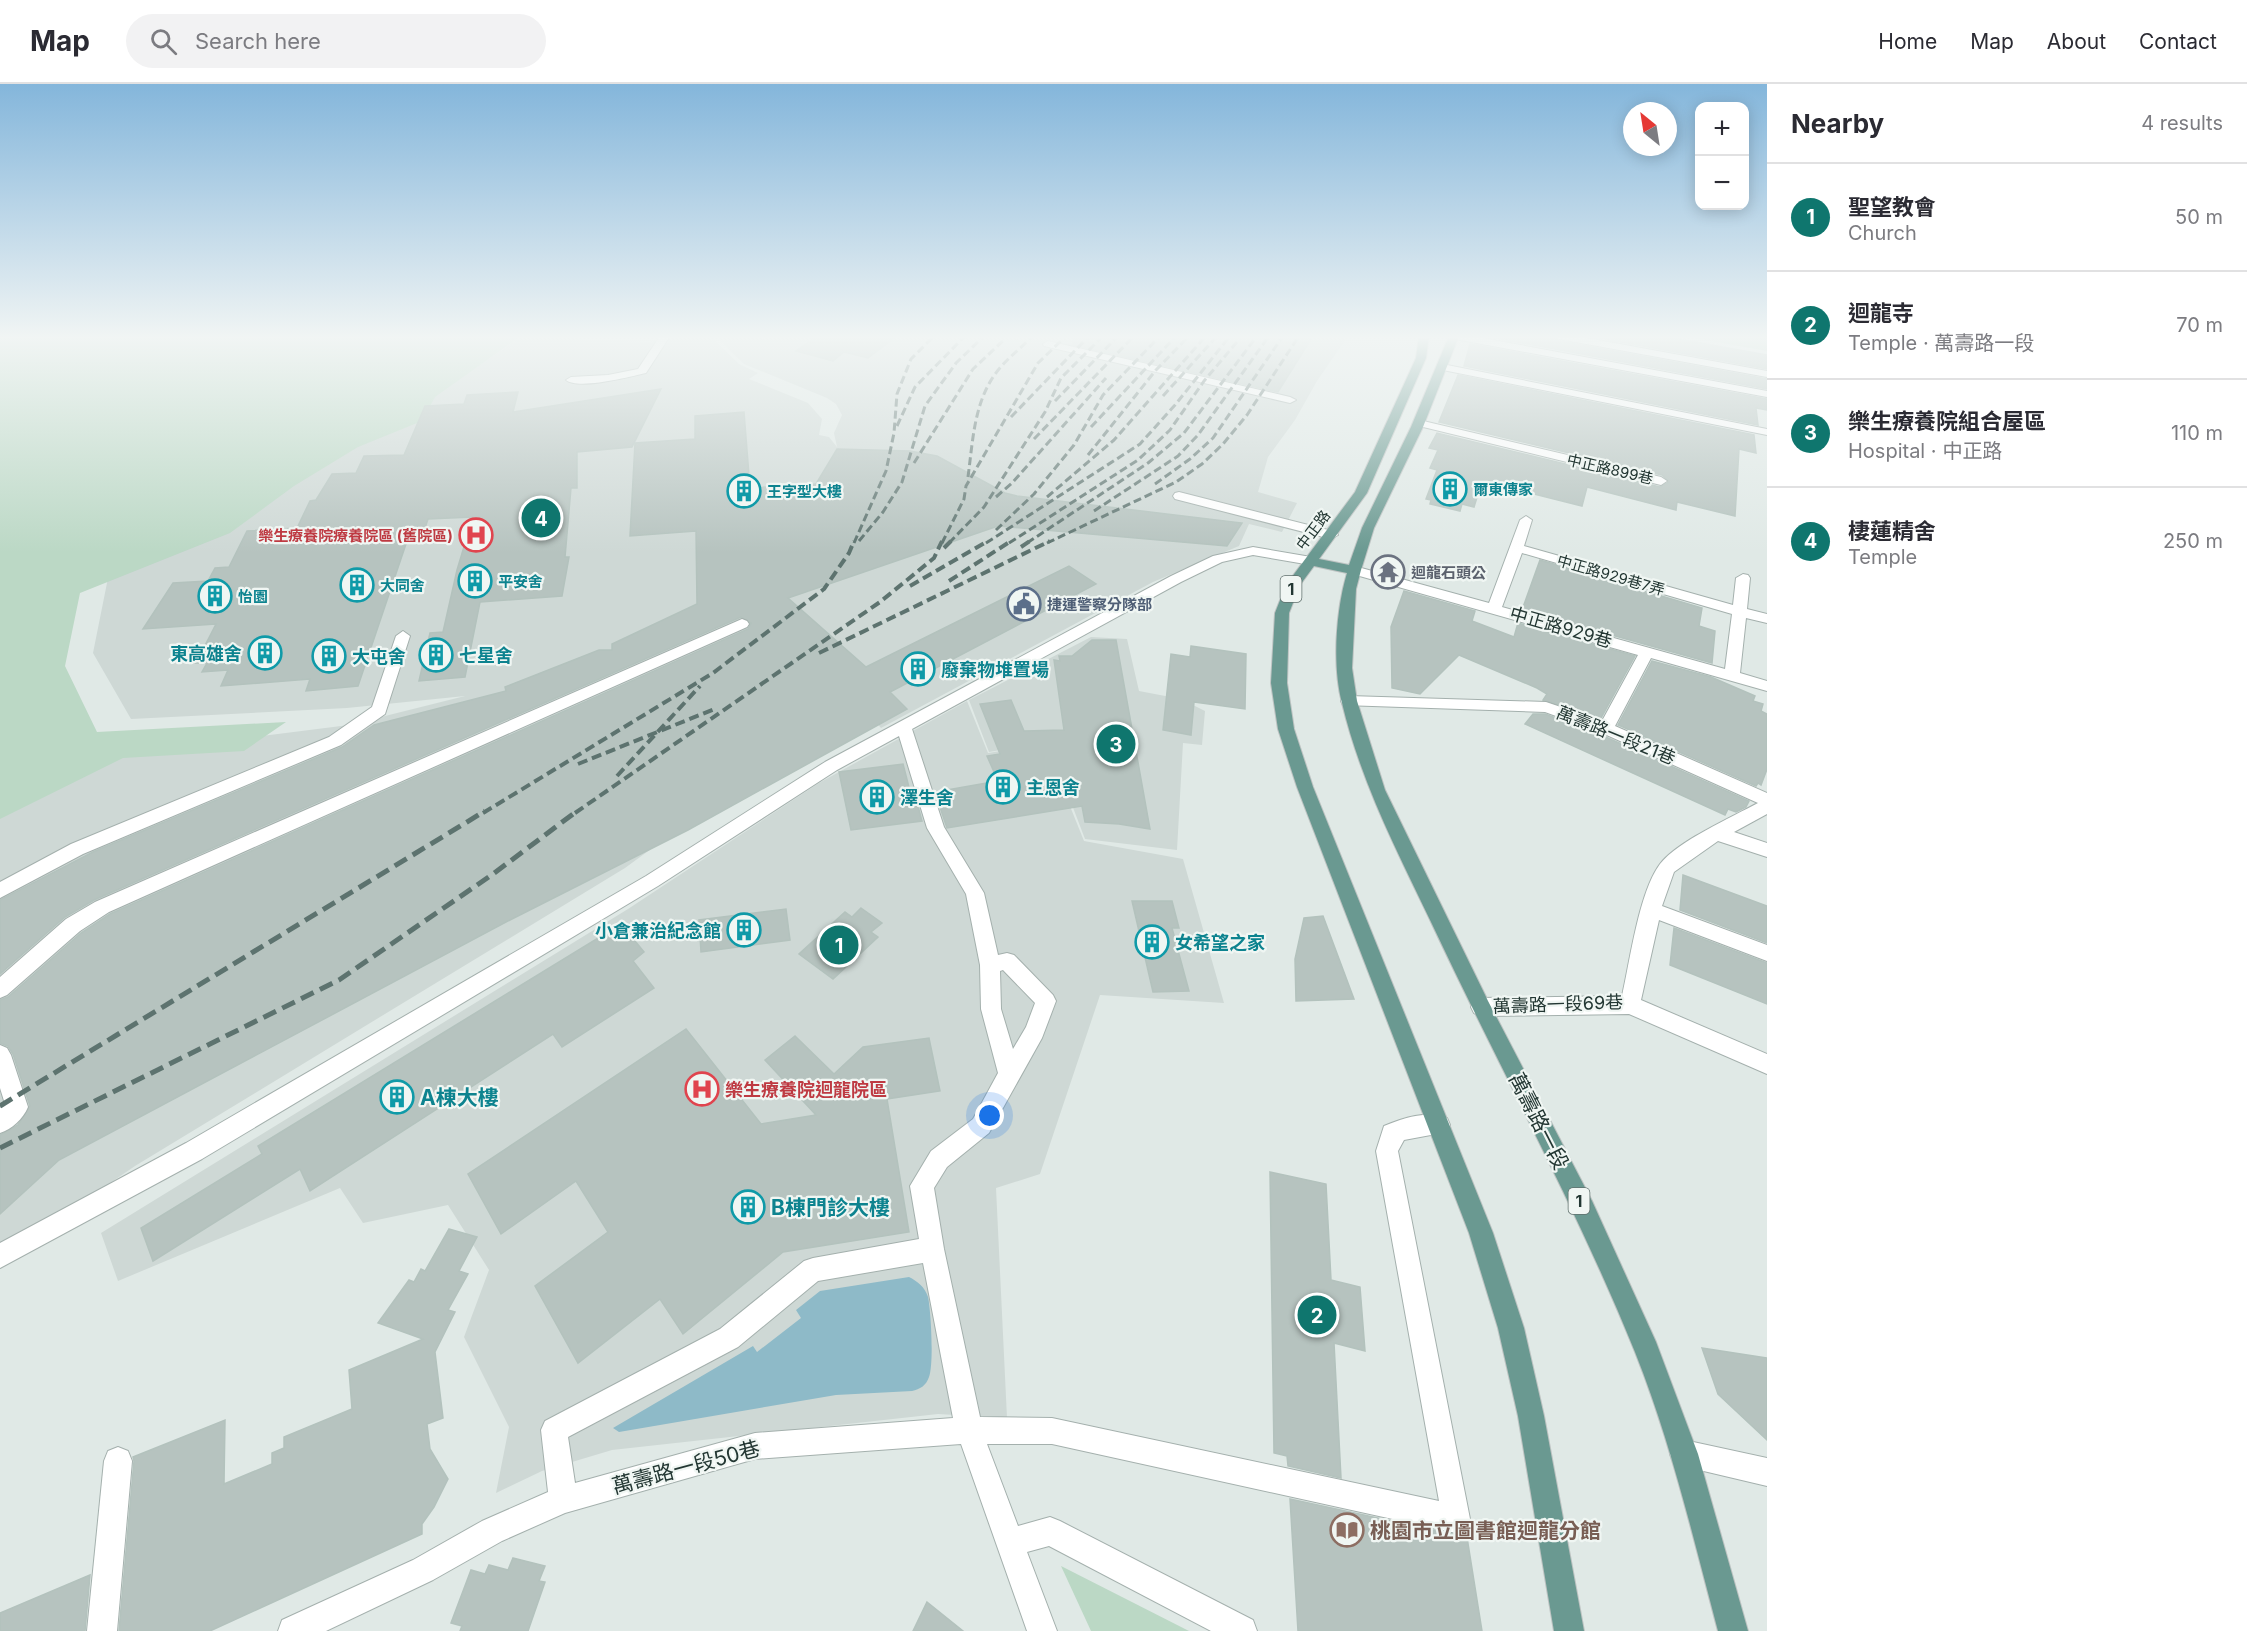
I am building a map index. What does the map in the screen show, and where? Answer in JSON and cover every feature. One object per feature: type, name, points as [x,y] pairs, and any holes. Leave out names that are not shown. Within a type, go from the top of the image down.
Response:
[{"type":"main road","name":"中正路","points":[[1399,408],[1361,493],[1293,585],[1282,613],[1279,683],[1286,729],[1305,787],[1439,1125]]},
{"type":"main road","name":"1","points":[[1348,701],[1344,668],[1345,644],[1349,589],[1354,570],[1368,528],[1425,408]]},
{"type":"main road","points":[[1311,561],[1354,570]]},
{"type":"main road","name":"萬壽路一段","points":[[1348,701],[1377,790],[1481,1007],[1584,1209],[1647,1351],[1684,1455],[1733,1631]]},
{"type":"main road","name":"1","points":[[1439,1125],[1481,1233],[1511,1328],[1531,1416],[1569,1631]]},
{"type":"street","points":[[1648,408],[1767,432]]},
{"type":"street","name":"中正路899巷","points":[[1419,423],[1661,481]]},
{"type":"street","points":[[1179,496],[1331,535]]},
{"type":"street","points":[[1494,608],[1526,520]]},
{"type":"street","name":"中正路929巷7弄","points":[[1517,548],[1767,619]]},
{"type":"street","points":[[0,1256],[245,1121],[652,881],[831,765],[1176,579],[1218,559],[1253,551],[1311,561]]},
{"type":"street","name":"中正路929巷","points":[[1354,570],[1767,686]]},
{"type":"street","points":[[1732,676],[1743,578]]},
{"type":"street","points":[[0,989],[73,925],[102,907],[742,624]]},
{"type":"street","points":[[0,891],[77,849],[335,741],[379,710],[403,636]]},
{"type":"street","points":[[1606,728],[1647,651]]},
{"type":"street","name":"萬壽路一段21巷","points":[[1348,701],[1546,707],[1606,728],[1767,800]]},
{"type":"street","points":[[903,725],[936,828],[975,892],[990,965],[991,1009],[1009,1074]]},
{"type":"street","name":"萬壽路一段69巷","points":[[1481,1007],[1630,1005],[1652,910],[1666,868],[1716,833],[1767,806]]},
{"type":"street","points":[[1716,833],[1767,850]]},
{"type":"street","points":[[1652,910],[1767,953]]},
{"type":"street","points":[[990,965],[1006,961],[1047,1001],[1035,1031],[981,1126],[939,1159],[922,1186],[932,1249],[969,1430],[1042,1631]]},
{"type":"street","points":[[1630,1005],[1767,1064]]},
{"type":"street","points":[[0,1055],[17,1107],[0,1123]]},
{"type":"street","name":"萬壽路一段50巷","points":[[293,1631],[423,1570],[492,1531],[563,1500],[755,1446],[969,1430],[1052,1431],[1456,1519],[1387,1151],[1392,1134],[1399,1130],[1416,1125],[1439,1125]]},
{"type":"street","points":[[563,1500],[554,1430],[729,1338],[813,1270],[932,1249]]},
{"type":"street","points":[[1684,1455],[1767,1472]]},
{"type":"street","points":[[102,1631],[118,1461]]},
{"type":"street","points":[[1011,1542],[1050,1531],[1242,1631]]},
{"type":"shaded area","points":[[412,408],[813,408],[822,419],[819,435],[829,437],[837,447],[834,433],[842,415],[838,408],[1302,408],[1268,457],[1258,492],[1297,503],[1282,532],[1249,524],[1239,546],[1153,582],[881,728],[862,707],[811,732],[625,868],[135,1166],[0,1258],[0,803],[106,749],[246,738],[349,725],[465,696],[347,708],[131,719],[93,653],[109,573]]},
{"type":"shaded area","points":[[1091,637],[1127,639],[1139,691],[1181,699],[1205,711],[1202,745],[1183,743],[1177,850],[1085,839],[1048,742],[989,752],[969,700]]},
{"type":"shaded area","name":"樂生療養院迴龍院區","points":[[967,701],[988,753],[1045,744],[1084,841],[1183,859],[1224,1003],[1100,995],[1040,1174],[996,1188],[1007,1418],[938,1414],[612,1450],[542,1471],[496,1493],[509,1427],[464,1337],[489,1270],[448,1205],[363,1223],[340,1188],[118,1281],[101,1233],[628,909],[819,783]]},
{"type":"green space","points":[[0,408],[429,408],[422,421],[358,447],[294,486],[230,533],[80,593],[65,666],[97,732],[286,722],[244,751],[123,758],[0,819]]},
{"type":"green space","points":[[1061,1566],[1189,1631],[1091,1631]]},
{"type":"water","points":[[909,1277],[925,1290],[930,1314],[931,1370],[928,1380],[920,1388],[912,1391],[836,1395],[619,1432],[613,1428],[753,1346],[757,1352],[801,1318],[796,1310],[820,1291]]},
{"type":"building","points":[[424,408],[514,408],[513,412],[537,408],[651,408],[632,447],[577,452],[577,488],[571,488],[565,557],[569,557],[562,596],[480,602],[465,677],[419,681],[430,633],[443,632],[457,570],[473,517],[428,519],[422,537],[408,538],[358,686],[306,691],[310,679],[221,686],[228,670],[202,672],[207,663],[196,663],[216,624],[143,629],[173,583],[208,581],[215,568],[229,567],[247,531],[297,528],[310,501],[316,500],[332,474],[356,473],[364,456],[404,455]]},
{"type":"building","points":[[1445,408],[1622,408],[1754,435],[1756,453],[1739,449],[1735,516],[1677,502],[1676,510],[1587,487],[1582,506],[1482,481],[1474,507],[1462,504],[1460,511],[1430,504],[1431,500],[1426,499],[1437,470],[1430,468],[1438,450],[1429,448],[1437,433],[1660,487],[1669,482],[1662,475],[1439,422]]},
{"type":"building","points":[[1674,408],[1756,408],[1758,425]]},
{"type":"building","points":[[744,412],[750,488],[816,484],[837,449],[910,451],[937,456],[1005,493],[1017,496],[1242,523],[1227,546],[998,526],[788,598],[866,667],[1069,566],[1096,584],[890,692],[907,709],[688,830],[510,920],[59,1160],[0,1214],[0,1135],[18,1125],[30,1106],[13,1054],[8,1046],[0,1043],[0,1000],[8,997],[81,933],[110,914],[748,629],[751,623],[741,617],[94,900],[65,917],[0,974],[0,900],[93,852],[342,747],[374,725],[506,691],[505,687],[599,650],[612,650],[612,644],[697,604],[696,531],[630,536],[635,443],[695,439],[695,416]]},
{"type":"building","points":[[1540,560],[1702,608],[1699,626],[1715,631],[1712,663],[1522,610]]},
{"type":"building","points":[[1404,591],[1475,611],[1472,621],[1514,637],[1518,623],[1635,656],[1601,718],[1543,700],[1547,694],[1537,688],[1459,655],[1420,694],[1392,688],[1391,627]]},
{"type":"building","points":[[1092,640],[1116,640],[1150,829],[1085,822],[1082,806],[947,828],[935,792],[998,781],[987,756],[1000,754],[980,704],[1011,700],[1024,731],[1064,730],[1054,660],[1060,661],[1059,656],[1072,656]]},
{"type":"building","points":[[1191,646],[1246,654],[1245,709],[1194,702],[1191,735],[1163,730],[1171,654],[1190,657]]},
{"type":"building","points":[[1652,661],[1711,677],[1755,696],[1753,701],[1763,704],[1761,711],[1767,714],[1767,769],[1761,785],[1758,783],[1756,786],[1618,725]]},
{"type":"building","points":[[1533,714],[1545,714],[1599,734],[1749,801],[1746,807],[1736,812],[1728,809],[1725,815],[1525,724]]},
{"type":"building","name":"澤生舍","points":[[903,764],[911,795],[915,795],[922,821],[851,830],[839,772]]},
{"type":"building","points":[[1683,875],[1767,906],[1767,943],[1680,910]]},
{"type":"building","name":"女希望之家","points":[[1132,901],[1172,901],[1179,928],[1172,928],[1189,991],[1153,992]]},
{"type":"building","points":[[861,908],[882,923],[871,932],[878,937],[833,979],[799,954],[845,912],[852,917]]},
{"type":"building","name":"小倉兼治紀念館","points":[[786,909],[790,940],[701,952],[699,920]]},
{"type":"building","points":[[1323,916],[1354,999],[1296,1001],[1295,959],[1304,918]]},
{"type":"building","name":"A棟大樓","points":[[621,924],[644,952],[633,961],[654,988],[562,1047],[553,1034],[310,1191],[300,1169],[153,1261],[141,1228],[262,1154],[258,1146]]},
{"type":"building","points":[[1674,928],[1767,963],[1767,1004],[1670,965]]},
{"type":"building","name":"B棟門診大樓","points":[[686,1029],[761,1124],[816,1115],[765,1060],[795,1036],[834,1074],[863,1047],[929,1038],[940,1091],[887,1099],[909,1232],[783,1252],[683,1334],[660,1299],[578,1363],[535,1286],[608,1232],[576,1181],[501,1234],[468,1174]]},
{"type":"building","points":[[1270,1172],[1326,1184],[1331,1280],[1360,1287],[1365,1351],[1334,1343],[1341,1478],[1288,1466],[1287,1456],[1274,1453]]},
{"type":"building","points":[[449,1229],[477,1237],[459,1271],[468,1274],[448,1310],[455,1312],[435,1352],[443,1418],[427,1424],[430,1449],[448,1479],[434,1507],[422,1524],[422,1534],[210,1631],[119,1631],[133,1457],[225,1420],[224,1484],[272,1464],[272,1453],[284,1448],[284,1437],[352,1409],[349,1370],[423,1339],[378,1323],[409,1280],[414,1282],[421,1269],[425,1271]]},
{"type":"building","points":[[1702,1348],[1767,1358],[1767,1440],[1718,1394]]},
{"type":"building","points":[[1290,1499],[1456,1535],[1466,1531],[1482,1631],[1298,1631]]},
{"type":"building","points":[[513,1558],[545,1566],[539,1581],[545,1582],[528,1631],[460,1631],[462,1626],[451,1623],[471,1570],[485,1574],[489,1565],[508,1570]]},
{"type":"building","points":[[90,1575],[85,1631],[0,1631],[0,1613]]},
{"type":"building","points":[[927,1602],[963,1631],[913,1631]]},
{"type":"railway","points":[[854,543],[886,471],[894,433],[896,408]]},
{"type":"railway","points":[[897,426],[905,408]]},
{"type":"railway","points":[[859,541],[883,512],[902,482],[924,408]]},
{"type":"railway","points":[[914,463],[948,408]]},
{"type":"railway","points":[[968,477],[973,434],[980,408]]},
{"type":"railway","points":[[942,543],[964,499],[966,486],[1012,408]]},
{"type":"railway","points":[[1011,417],[1019,408]]},
{"type":"railway","points":[[949,543],[984,507],[1047,408]]},
{"type":"railway","points":[[1034,439],[1064,408]]},
{"type":"railway","points":[[996,497],[1012,483],[1079,408]]},
{"type":"railway","points":[[996,530],[1034,494],[1074,445],[1095,408]]},
{"type":"railway","points":[[1091,427],[1109,408]]},
{"type":"railway","points":[[1088,455],[1125,408]]},
{"type":"railway","points":[[1047,497],[1114,440],[1142,408]]},
{"type":"railway","points":[[986,543],[1140,444],[1172,408]]},
{"type":"railway","points":[[1009,543],[1138,460],[1170,430],[1185,408]]},
{"type":"railway","points":[[1027,543],[1148,463],[1184,433],[1203,408]]},
{"type":"railway","points":[[1094,511],[1178,456],[1198,435],[1217,408]]},
{"type":"railway","points":[[1155,484],[1190,459],[1213,438],[1233,408]]},
{"type":"railway","points":[[1047,543],[1176,482],[1202,464],[1223,444],[1251,408]]},
{"type":"railway","points":[[483,813],[713,673],[824,589],[849,553],[854,541]]},
{"type":"railway","points":[[575,813],[880,602],[934,558],[942,541]]},
{"type":"railway","points":[[910,586],[988,541]]},
{"type":"railway","points":[[949,581],[1011,541]]},
{"type":"railway","points":[[819,653],[1050,541]]},
{"type":"railway","points":[[944,548],[949,543]]},
{"type":"railway","points":[[1021,547],[1027,543]]},
{"type":"railway","points":[[658,732],[700,686]]},
{"type":"railway","points":[[658,732],[717,708]]},
{"type":"railway","points":[[578,764],[658,732]]},
{"type":"railway","points":[[617,776],[658,732]]},
{"type":"railway","points":[[0,1106],[485,811]]},
{"type":"railway","points":[[0,1148],[339,980],[493,874],[577,811]]},
{"type":"place","name":"爾東傳家","points":[[1450,489]]},
{"type":"place","name":"王字型大樓","points":[[744,491]]},
{"type":"place","name":"棲蓮精舍","points":[[541,518]]},
{"type":"place","name":"樂生療養院療養院區 (舊院區)","points":[[476,535]]},
{"type":"place","name":"迴龍石頭公","points":[[1388,572]]},
{"type":"place","name":"平安舍","points":[[475,581]]},
{"type":"place","name":"大同舍","points":[[357,585]]},
{"type":"place","name":"怡園","points":[[215,596]]},
{"type":"place","name":"捷運警察分隊部","points":[[1024,604]]},
{"type":"place","name":"東高雄舍","points":[[265,653]]},
{"type":"place","name":"七星舍","points":[[436,655]]},
{"type":"place","name":"大屯舍","points":[[329,656]]},
{"type":"place","name":"廢棄物堆置場","points":[[918,669]]},
{"type":"place","name":"樂生療養院組合屋區","points":[[1116,744]]},
{"type":"place","name":"主恩舍","points":[[1003,787]]},
{"type":"place","name":"澤生舍","points":[[877,797]]},
{"type":"place","name":"小倉兼治紀念館","points":[[744,930]]},
{"type":"place","name":"女希望之家","points":[[1152,942]]},
{"type":"place","name":"聖望教會","points":[[839,945]]},
{"type":"place","name":"樂生療養院迴龍院區","points":[[702,1089]]},
{"type":"place","name":"A棟大樓","points":[[397,1097]]},
{"type":"place","name":"B棟門診大樓","points":[[748,1207]]},
{"type":"place","name":"迴龍寺","points":[[1317,1315]]},
{"type":"place","name":"桃園市立圖書館迴龍分館","points":[[1347,1530]]}]
